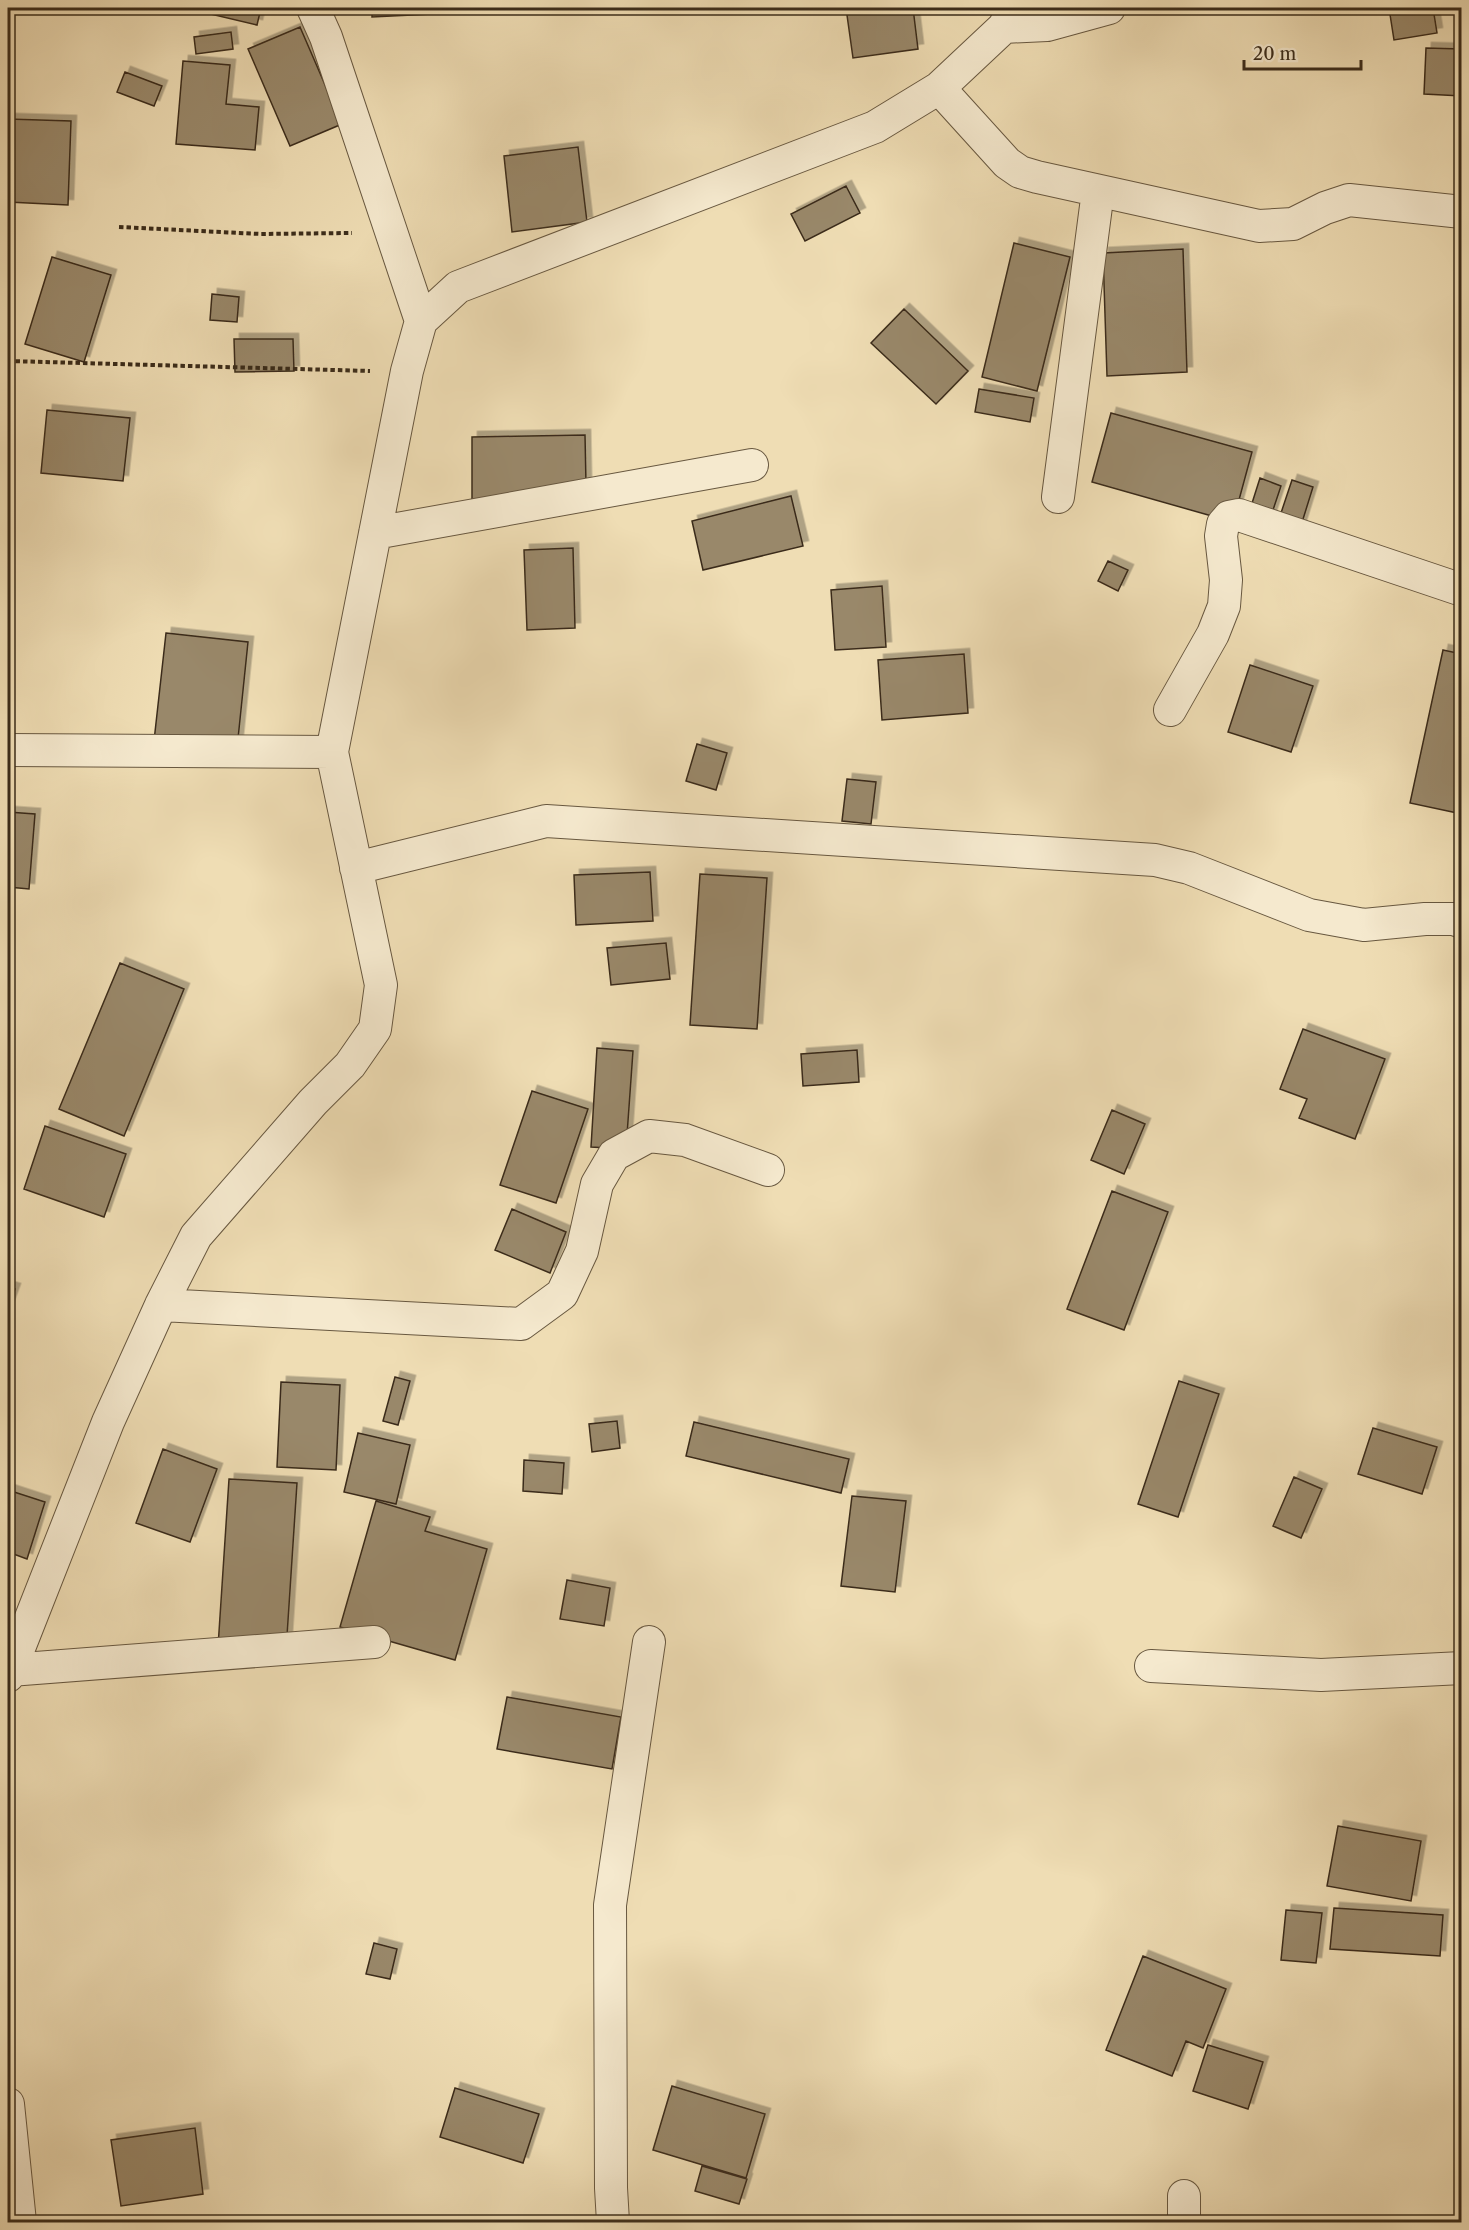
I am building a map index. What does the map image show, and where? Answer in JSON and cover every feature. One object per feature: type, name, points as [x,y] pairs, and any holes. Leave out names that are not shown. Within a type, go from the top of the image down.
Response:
[{"type":"street","points":[[313,8],[326,37],[421,321]]},
{"type":"street","points":[[374,1642],[9,1673],[108,1422],[161,1305],[196,1236],[305,1110],[350,1065],[375,1029],[381,985],[332,752],[407,372],[421,321],[458,287],[875,127],[939,88],[1008,17],[1047,25],[1109,8]]},
{"type":"street","points":[[939,88],[1007,163],[1020,172],[1259,226],[1293,224],[1325,208],[1349,200],[1461,212]]},
{"type":"street","points":[[1058,497],[1098,190]]},
{"type":"street","points":[[375,533],[752,465]]},
{"type":"street","points":[[1170,711],[1213,634],[1224,606],[1226,580],[1221,536],[1223,524],[1229,517],[1239,515],[1461,590]]},
{"type":"street","points":[[8,750],[332,752]]},
{"type":"street","points":[[356,868],[546,821],[1155,860],[1189,868],[1309,915],[1364,926],[1425,919],[1454,919],[1461,922]]},
{"type":"street","points":[[161,1305],[521,1324],[562,1294],[582,1251],[597,1184],[614,1155],[649,1136],[685,1140],[768,1170]]},
{"type":"street","points":[[613,2223],[610,1905],[649,1642]]},
{"type":"street","points":[[1151,1666],[1321,1675],[1461,1668]]},
{"type":"street","points":[[8,2104],[20,2223]]},
{"type":"path","points":[[119,227],[261,234],[391,232]]},
{"type":"path","points":[[8,361],[407,372]]},
{"type":"building","points":[[203,8],[261,8],[257,25],[202,12]]},
{"type":"building","points":[[372,8],[432,8],[432,14],[372,17]]},
{"type":"building","points":[[846,8],[913,8],[918,49],[853,58]]},
{"type":"building","points":[[1389,8],[1433,8],[1437,33],[1394,40]]},
{"type":"building","points":[[300,27],[342,124],[290,146],[248,49]]},
{"type":"building","points":[[231,32],[233,49],[196,54],[194,37]]},
{"type":"building","points":[[1426,48],[1462,49],[1462,96],[1424,94]]},
{"type":"building","points":[[183,61],[230,65],[226,104],[259,107],[255,150],[176,144]]},
{"type":"building","points":[[125,72],[162,86],[154,106],[117,92]]},
{"type":"building","points":[[8,119],[71,121],[68,205],[8,202]]},
{"type":"building","points":[[578,147],[587,222],[512,232],[504,156]]},
{"type":"building","points":[[846,186],[860,213],[805,241],[791,214]]},
{"type":"building","points":[[1014,243],[1070,257],[1037,391],[982,377]]},
{"type":"building","points":[[1183,249],[1187,372],[1107,376],[1103,253]]},
{"type":"building","points":[[52,257],[111,275],[84,362],[25,344]]},
{"type":"building","points":[[212,294],[239,297],[237,322],[210,320]]},
{"type":"building","points":[[904,309],[968,371],[936,404],[871,343]]},
{"type":"building","points":[[234,339],[293,339],[294,371],[235,372]]},
{"type":"building","points":[[979,389],[1034,398],[1030,422],[975,412]]},
{"type":"building","points":[[47,410],[130,418],[123,481],[41,473]]},
{"type":"building","points":[[1111,413],[1252,452],[1233,522],[1092,482]]},
{"type":"building","points":[[585,435],[586,484],[472,507],[472,437]]},
{"type":"building","points":[[1260,478],[1281,486],[1268,525],[1247,519]]},
{"type":"building","points":[[1292,480],[1313,487],[1299,532],[1277,525]]},
{"type":"building","points":[[791,496],[803,546],[703,570],[692,521]]},
{"type":"building","points":[[573,548],[575,628],[527,630],[524,550]]},
{"type":"building","points":[[1108,561],[1128,570],[1118,591],[1098,581]]},
{"type":"building","points":[[882,586],[886,647],[835,650],[831,590]]},
{"type":"building","points":[[166,633],[248,642],[236,758],[153,750]]},
{"type":"building","points":[[1443,650],[1462,654],[1462,814],[1410,803]]},
{"type":"building","points":[[964,654],[968,713],[882,720],[878,660]]},
{"type":"building","points":[[1250,665],[1313,686],[1291,752],[1228,732]]},
{"type":"building","points":[[697,744],[727,753],[716,790],[686,781]]},
{"type":"building","points":[[847,779],[876,782],[871,824],[842,821]]},
{"type":"building","points":[[8,812],[35,814],[29,889],[8,887]]},
{"type":"building","points":[[650,872],[653,921],[576,925],[574,875]]},
{"type":"building","points":[[700,874],[767,878],[757,1029],[690,1025]]},
{"type":"building","points":[[666,943],[670,979],[611,985],[607,948]]},
{"type":"building","points":[[120,963],[184,989],[124,1136],[59,1109]]},
{"type":"building","points":[[1303,1029],[1385,1059],[1355,1139],[1299,1118],[1307,1099],[1280,1089]]},
{"type":"building","points":[[597,1048],[633,1051],[626,1149],[591,1147]]},
{"type":"building","points":[[857,1050],[859,1082],[803,1086],[801,1054]]},
{"type":"building","points":[[532,1091],[588,1109],[556,1203],[500,1185]]},
{"type":"building","points":[[1112,1110],[1145,1124],[1124,1174],[1091,1160]]},
{"type":"building","points":[[45,1126],[126,1154],[104,1217],[24,1189]]},
{"type":"building","points":[[1112,1191],[1168,1212],[1124,1330],[1067,1309]]},
{"type":"building","points":[[512,1209],[566,1232],[550,1273],[495,1250]]},
{"type":"building","points":[[8,1287],[15,1289],[8,1308]]},
{"type":"building","points":[[395,1377],[410,1381],[398,1425],[383,1421]]},
{"type":"building","points":[[1179,1381],[1219,1394],[1178,1517],[1138,1504]]},
{"type":"building","points":[[281,1382],[340,1385],[336,1470],[277,1467]]},
{"type":"building","points":[[617,1421],[620,1448],[592,1452],[589,1424]]},
{"type":"building","points":[[694,1422],[849,1459],[841,1493],[686,1456]]},
{"type":"building","points":[[1373,1428],[1437,1447],[1422,1494],[1358,1474]]},
{"type":"building","points":[[358,1433],[410,1445],[396,1504],[344,1492]]},
{"type":"building","points":[[163,1449],[217,1469],[190,1542],[136,1523]]},
{"type":"building","points":[[524,1460],[564,1463],[562,1494],[523,1491]]},
{"type":"building","points":[[1294,1477],[1322,1489],[1301,1538],[1273,1526]]},
{"type":"building","points":[[229,1479],[297,1483],[286,1651],[218,1647]]},
{"type":"building","points":[[8,1490],[45,1502],[27,1559],[8,1552]]},
{"type":"building","points":[[852,1496],[906,1501],[895,1592],[841,1586]]},
{"type":"building","points":[[376,1501],[430,1517],[425,1531],[487,1549],[455,1660],[340,1627]]},
{"type":"building","points":[[567,1580],[610,1588],[604,1626],[560,1619]]},
{"type":"building","points":[[507,1697],[621,1717],[612,1769],[497,1749]]},
{"type":"building","points":[[1338,1826],[1421,1841],[1411,1901],[1327,1886]]},
{"type":"building","points":[[1334,1908],[1443,1915],[1440,1956],[1330,1949]]},
{"type":"building","points":[[1286,1910],[1322,1913],[1316,1963],[1281,1960]]},
{"type":"building","points":[[374,1943],[397,1949],[390,1979],[366,1974]]},
{"type":"building","points":[[1143,1956],[1226,1989],[1203,2048],[1186,2041],[1172,2076],[1106,2050]]},
{"type":"building","points":[[1208,2045],[1263,2062],[1248,2109],[1193,2091]]},
{"type":"building","points":[[672,2086],[765,2114],[746,2178],[653,2150]]},
{"type":"building","points":[[455,2088],[539,2114],[523,2163],[440,2137]]},
{"type":"building","points":[[195,2128],[203,2194],[121,2206],[111,2140]]},
{"type":"building","points":[[702,2166],[747,2179],[739,2204],[695,2191]]}]
